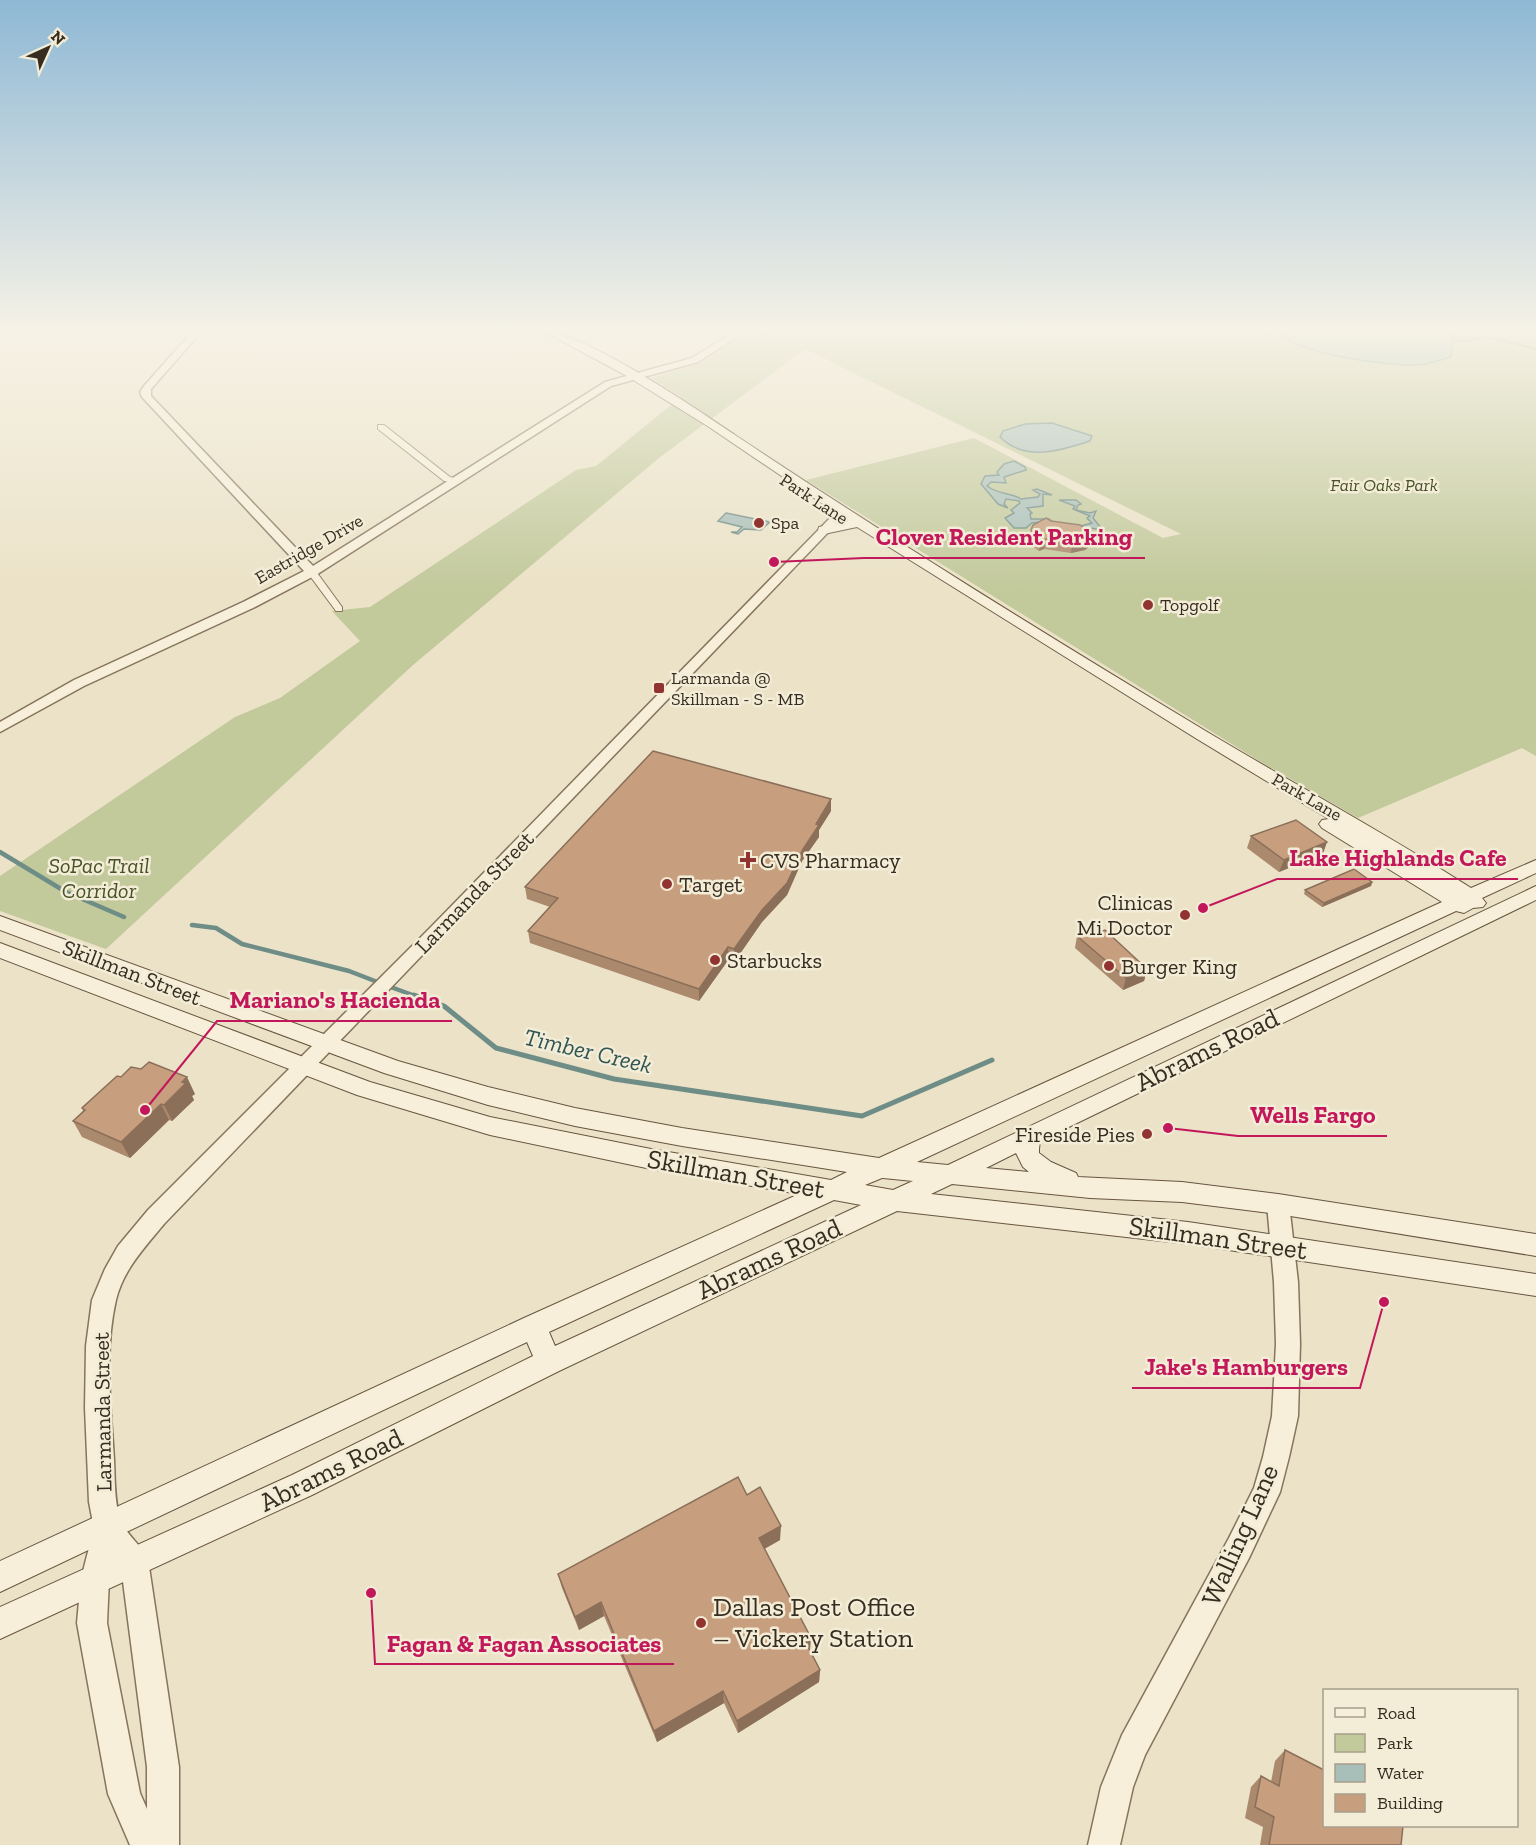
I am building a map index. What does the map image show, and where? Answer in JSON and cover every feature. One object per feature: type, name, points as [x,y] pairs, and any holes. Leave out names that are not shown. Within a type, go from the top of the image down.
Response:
[{"type":"main road","name":"Park Lane","points":[[693,418],[760,460],[845,518],[1338,815],[1486,916]]},
{"type":"main road","name":"Abrams Road","points":[[0,1576],[108,1528],[533,1326],[834,1191],[1536,866]]},
{"type":"main road","name":"Abrams Road","points":[[0,1623],[302,1485],[549,1362],[892,1200],[950,1175],[1536,892]]},
{"type":"main road","name":"Skillman Street","points":[[0,922],[325,1044],[488,1096],[575,1117],[693,1139],[883,1168],[1090,1188],[1182,1192],[1278,1204],[1536,1245]]},
{"type":"main road","name":"Skillman Street","points":[[0,950],[303,1066],[423,1108],[490,1126],[651,1159],[892,1200],[1188,1233],[1536,1285]]},
{"type":"main road","points":[[1235,1004],[1260,1025]]},
{"type":"main road","points":[[1032,1135],[1027,1150],[1033,1161],[1048,1172],[1090,1188]]},
{"type":"main road","points":[[533,1326],[549,1362]]},
{"type":"street","points":[[167,418],[312,572],[339,609]]},
{"type":"street","name":"Eastridge Drive","points":[[0,728],[79,683],[248,605],[312,572],[553,418]]},
{"type":"street","points":[[381,427],[447,479],[454,481]]},
{"type":"street","name":"Larmanda Street","points":[[146,1845],[124,1794],[92,1623],[95,1579],[108,1528],[103,1502],[98,1346],[105,1300],[113,1276],[126,1253],[156,1217],[824,530],[845,518]]},
{"type":"street","name":"Walling Lane","points":[[1104,1845],[1117,1787],[1133,1746],[1239,1548],[1266,1492],[1276,1457],[1285,1416],[1288,1366],[1286,1282],[1278,1204]]},
{"type":"street","name":"Larmanda Street","points":[[108,1528],[134,1560]]},
{"type":"street","points":[[134,1560],[164,1767],[163,1845]]},
{"type":"green space","name":"SoPac Trail Corridor","points":[[655,418],[712,418],[659,458],[413,665],[106,949],[0,911],[0,876],[235,717],[280,698],[360,641],[332,611],[370,607],[576,470],[596,466]]},
{"type":"green space","name":"Fair Oaks Park","points":[[945,418],[1536,418],[1536,756],[1522,748],[1358,818],[1256,759],[806,480],[974,438],[1163,538],[1181,534]]},
{"type":"water","points":[[1052,423],[1092,436],[1090,441],[1043,452],[1020,450],[1000,437],[1003,431],[1025,424]]},
{"type":"water","points":[[1014,461],[1026,470],[1004,477],[1006,483],[991,482],[987,486],[1021,499],[1038,497],[1040,494],[1033,490],[1037,489],[1052,495],[1043,494],[1043,506],[1027,508],[1032,513],[1030,514],[1031,519],[1049,519],[1053,522],[1081,526],[1092,523],[1087,518],[1090,516],[1073,509],[1075,506],[1059,500],[1076,500],[1081,504],[1076,510],[1090,513],[1096,511],[1093,518],[1101,528],[1097,529],[1041,522],[1032,523],[1026,528],[1014,528],[1005,518],[1014,513],[1011,510],[1020,503],[1019,501],[1006,499],[1004,504],[1008,508],[998,504],[981,484],[985,476],[999,475],[997,472],[1004,464]]},
{"type":"water","name":"Spa","points":[[726,513],[770,522],[761,530],[744,529],[738,534],[731,532],[737,532],[742,527],[718,521]]},
{"type":"building","points":[[1046,518],[1051,521],[1080,525],[1093,534],[1087,540],[1072,542],[1046,539],[1041,541],[1034,536],[1031,530],[1033,525]]},
{"type":"building","name":"Target","points":[[653,751],[831,799],[787,883],[762,910],[734,949],[728,947],[699,989],[528,931],[558,898],[525,887]]},
{"type":"building","points":[[1296,820],[1327,842],[1284,860],[1251,836]]},
{"type":"building","points":[[1354,869],[1372,882],[1324,903],[1305,890]]},
{"type":"building","points":[[1090,930],[1095,934],[1105,930],[1147,969],[1126,978],[1077,936]]},
{"type":"building","points":[[149,1062],[187,1077],[182,1082],[186,1083],[121,1142],[73,1121],[85,1110],[82,1108],[117,1076],[121,1077],[131,1067],[141,1069]]},
{"type":"building","name":"Dallas Post Office – Vickery Station","points":[[738,1477],[747,1495],[760,1487],[781,1526],[759,1538],[811,1638],[805,1641],[820,1670],[737,1721],[723,1691],[654,1731],[601,1602],[575,1617],[558,1574]]},
{"type":"building","points":[[1285,1750],[1323,1769],[1323,1827],[1403,1827],[1401,1845],[1269,1845],[1274,1817],[1255,1807],[1261,1776],[1279,1786]]},
{"type":"waterway","name":"Timber Creek","points":[[0,852],[66,892],[124,917]]},
{"type":"waterway","name":"Timber Creek","points":[[192,925],[216,928],[242,944],[349,971],[380,983]]},
{"type":"waterway","name":"Timber Creek","points":[[388,986],[418,997]]},
{"type":"waterway","name":"Timber Creek","points":[[414,995],[444,1006],[496,1048],[614,1079],[862,1116],[992,1060]]},
{"type":"place","name":"Spa","points":[[759,523]]},
{"type":"place","name":"Clover Resident Parking","points":[[774,562]]},
{"type":"place","name":"Topgolf","points":[[1148,605]]},
{"type":"place","name":"Larmanda @ Skillman - S - MB","points":[[659,688]]},
{"type":"place","name":"CVS Pharmacy","points":[[748,860]]},
{"type":"place","name":"Target","points":[[667,884]]},
{"type":"place","name":"Lake Highlands Cafe","points":[[1203,908]]},
{"type":"place","name":"Clinicas Mi Doctor","points":[[1185,915]]},
{"type":"place","name":"Starbucks","points":[[715,960]]},
{"type":"place","name":"Burger King","points":[[1109,966]]},
{"type":"place","name":"Mariano's Hacienda","points":[[145,1110]]},
{"type":"place","name":"Wells Fargo","points":[[1168,1128]]},
{"type":"place","name":"Fireside Pies","points":[[1147,1134]]},
{"type":"place","name":"Jake's Hamburgers","points":[[1384,1302]]},
{"type":"place","name":"Fagan & Fagan Associates","points":[[371,1593]]},
{"type":"place","name":"Dallas Post Office – Vickery Station","points":[[701,1623]]}]
